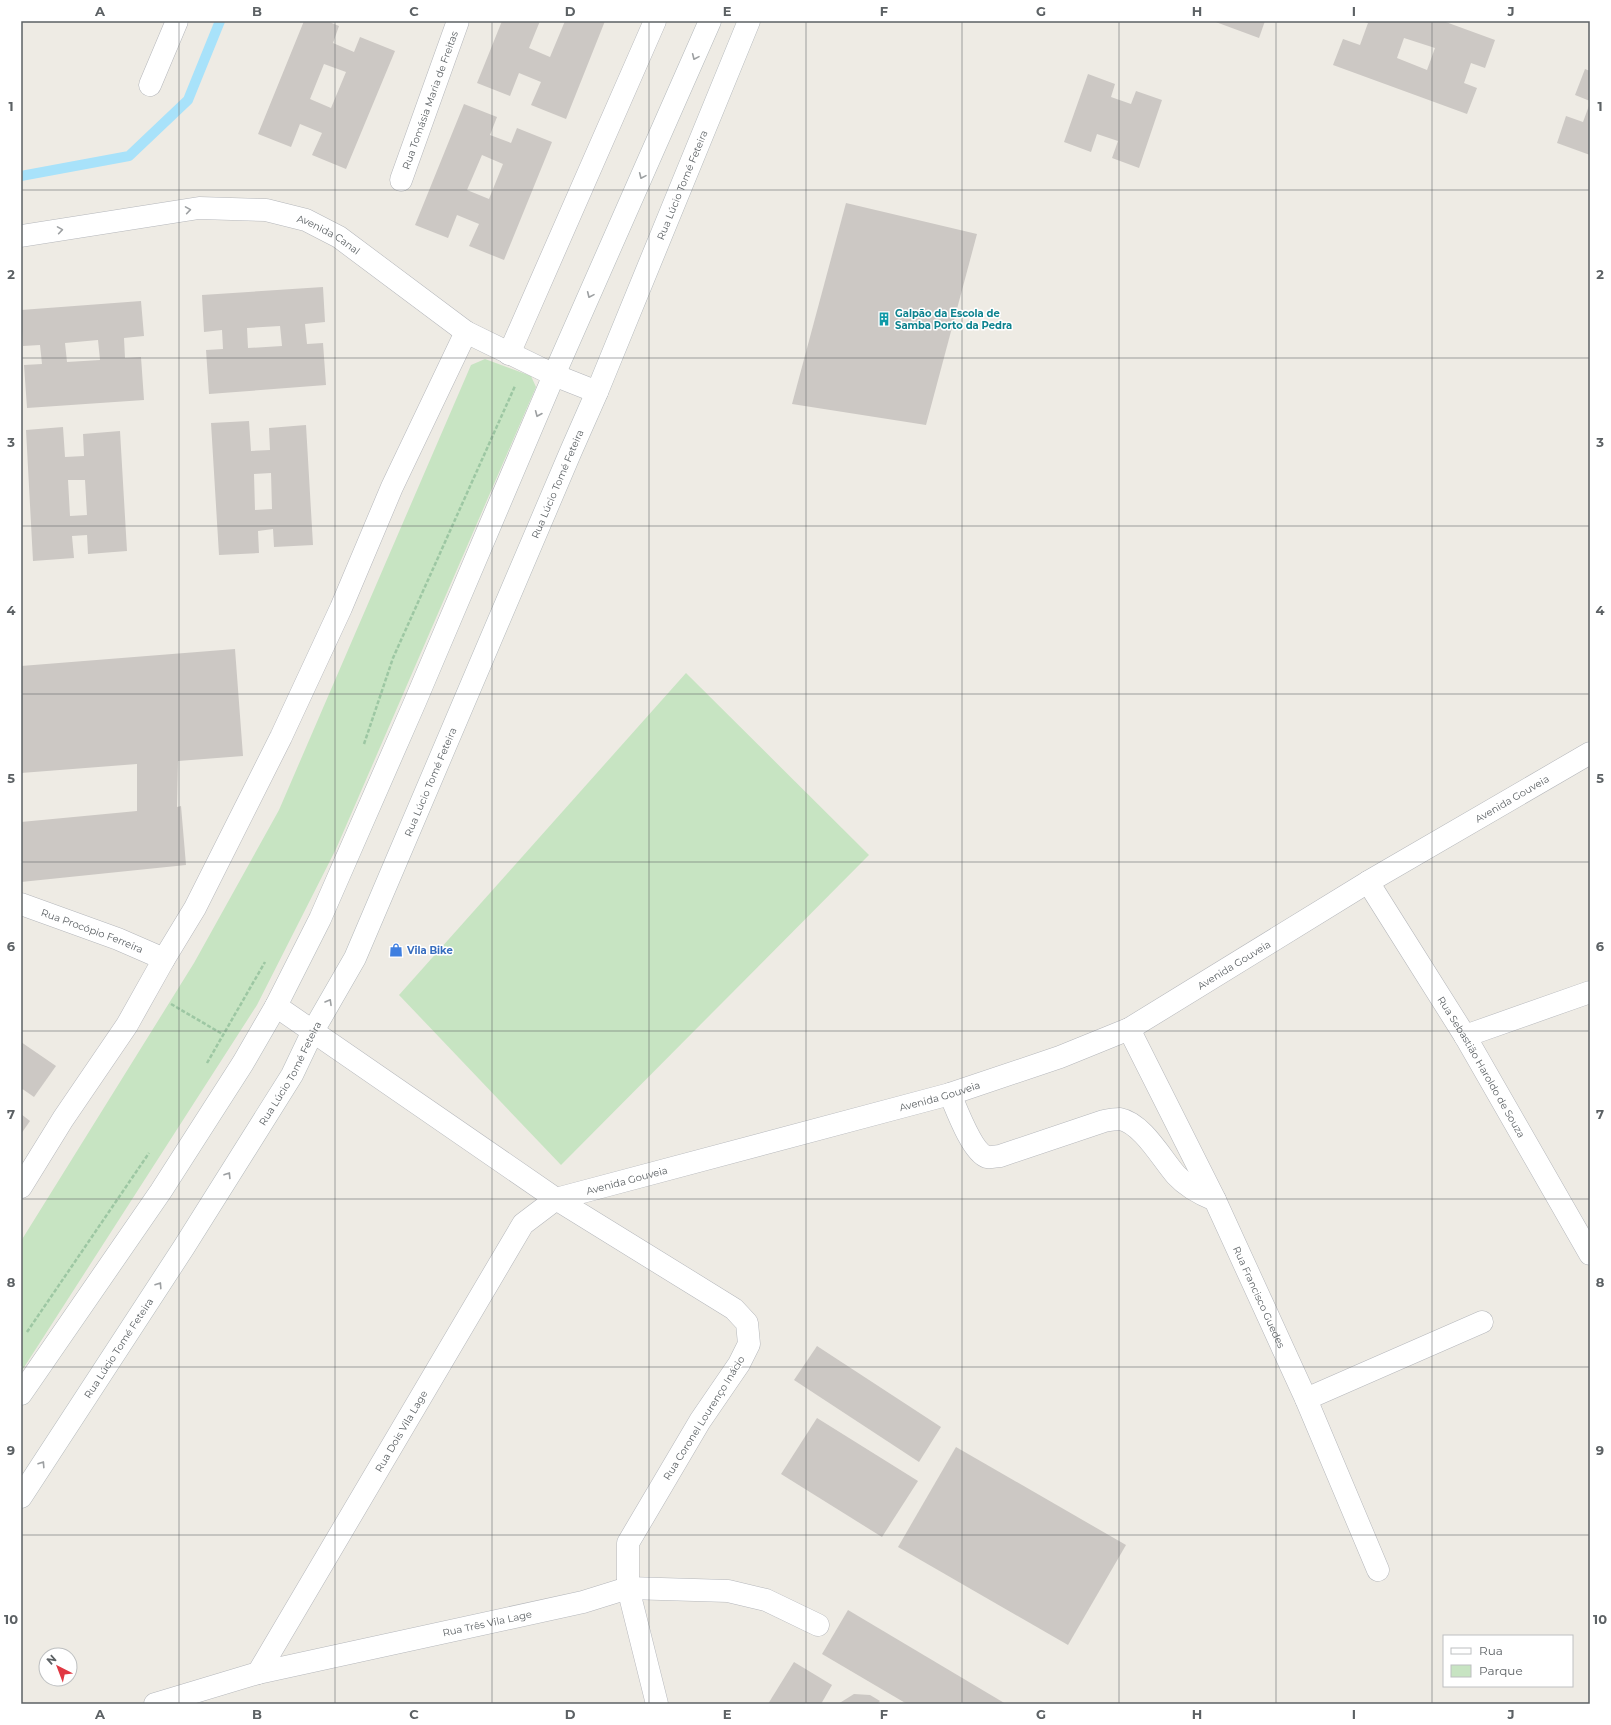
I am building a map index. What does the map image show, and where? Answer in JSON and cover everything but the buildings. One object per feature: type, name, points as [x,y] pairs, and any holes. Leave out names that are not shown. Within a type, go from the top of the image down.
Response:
[{"type":"street","points":[[150,85],[177,21]]},
{"type":"street","name":"Rua Tomásia Maria de Freitas","points":[[401,180],[458,21]]},
{"type":"street","points":[[517,358],[655,21]]},
{"type":"street","points":[[21,1394],[160,1191],[251,1050],[276,1006],[331,898],[554,375],[710,21]]},
{"type":"street","name":"Rua Lúcio Tomé Feteira","points":[[21,1497],[184,1247],[292,1075],[313,1031],[355,958],[597,392],[749,21]]},
{"type":"street","name":"Avenida Canal","points":[[21,236],[199,208],[266,210],[306,220],[339,237],[365,258],[466,332],[554,375],[597,392]]},
{"type":"street","points":[[21,1187],[63,1119],[127,1025],[199,901],[281,737],[341,608],[392,487],[466,332]]},
{"type":"street","name":"Avenida Gouveia","points":[[556,1200],[950,1094],[1060,1057],[1129,1028],[1368,882],[1590,753]]},
{"type":"street","name":"Rua Sebastião Haroldo de Souza","points":[[1368,882],[1465,1036],[1590,1254]]},
{"type":"street","name":"Rua Procópio Ferreira","points":[[21,904],[118,939],[164,959]]},
{"type":"street","points":[[1465,1036],[1590,992]]},
{"type":"street","points":[[276,1006],[556,1200]]},
{"type":"street","name":"Rua Francisco Guedes","points":[[1129,1028],[1215,1200],[1306,1399],[1378,1570]]},
{"type":"street","points":[[950,1094],[968,1133],[978,1150],[987,1156],[1000,1156],[1104,1121],[1120,1119],[1131,1124],[1141,1132],[1182,1180],[1197,1193],[1215,1200]]},
{"type":"street","name":"Rua Coronel Lourenço Inácio","points":[[556,1200],[711,1294],[734,1309],[746,1323],[749,1344],[739,1364],[700,1421],[628,1544],[628,1588],[657,1704]]},
{"type":"street","name":"Rua Dois Vila Lage","points":[[258,1674],[523,1224],[556,1200]]},
{"type":"street","points":[[1306,1399],[1482,1322]]},
{"type":"street","name":"Rua Três Vila Lage","points":[[154,1704],[258,1674],[583,1602],[628,1588],[728,1591],[766,1600],[818,1625]]},
{"type":"path","points":[[361,750],[393,658],[517,358]]},
{"type":"path","points":[[204,1068],[266,959]]},
{"type":"path","points":[[147,990],[251,1050]]},
{"type":"path","points":[[24,1337],[150,1152]]},
{"type":"green space","points":[[485,359],[531,376],[536,387],[336,849],[257,1005],[21,1372],[21,1241],[194,963],[279,810],[471,365]]},
{"type":"green space","points":[[686,673],[869,855],[561,1165],[399,995]]},
{"type":"waterway","points":[[21,176],[129,156],[188,100],[220,21]]},
{"type":"place","name":"Galpão da Escola de Samba Porto da Pedra","points":[[884,319]]},
{"type":"place","name":"Vila Bike","points":[[396,950]]}]
